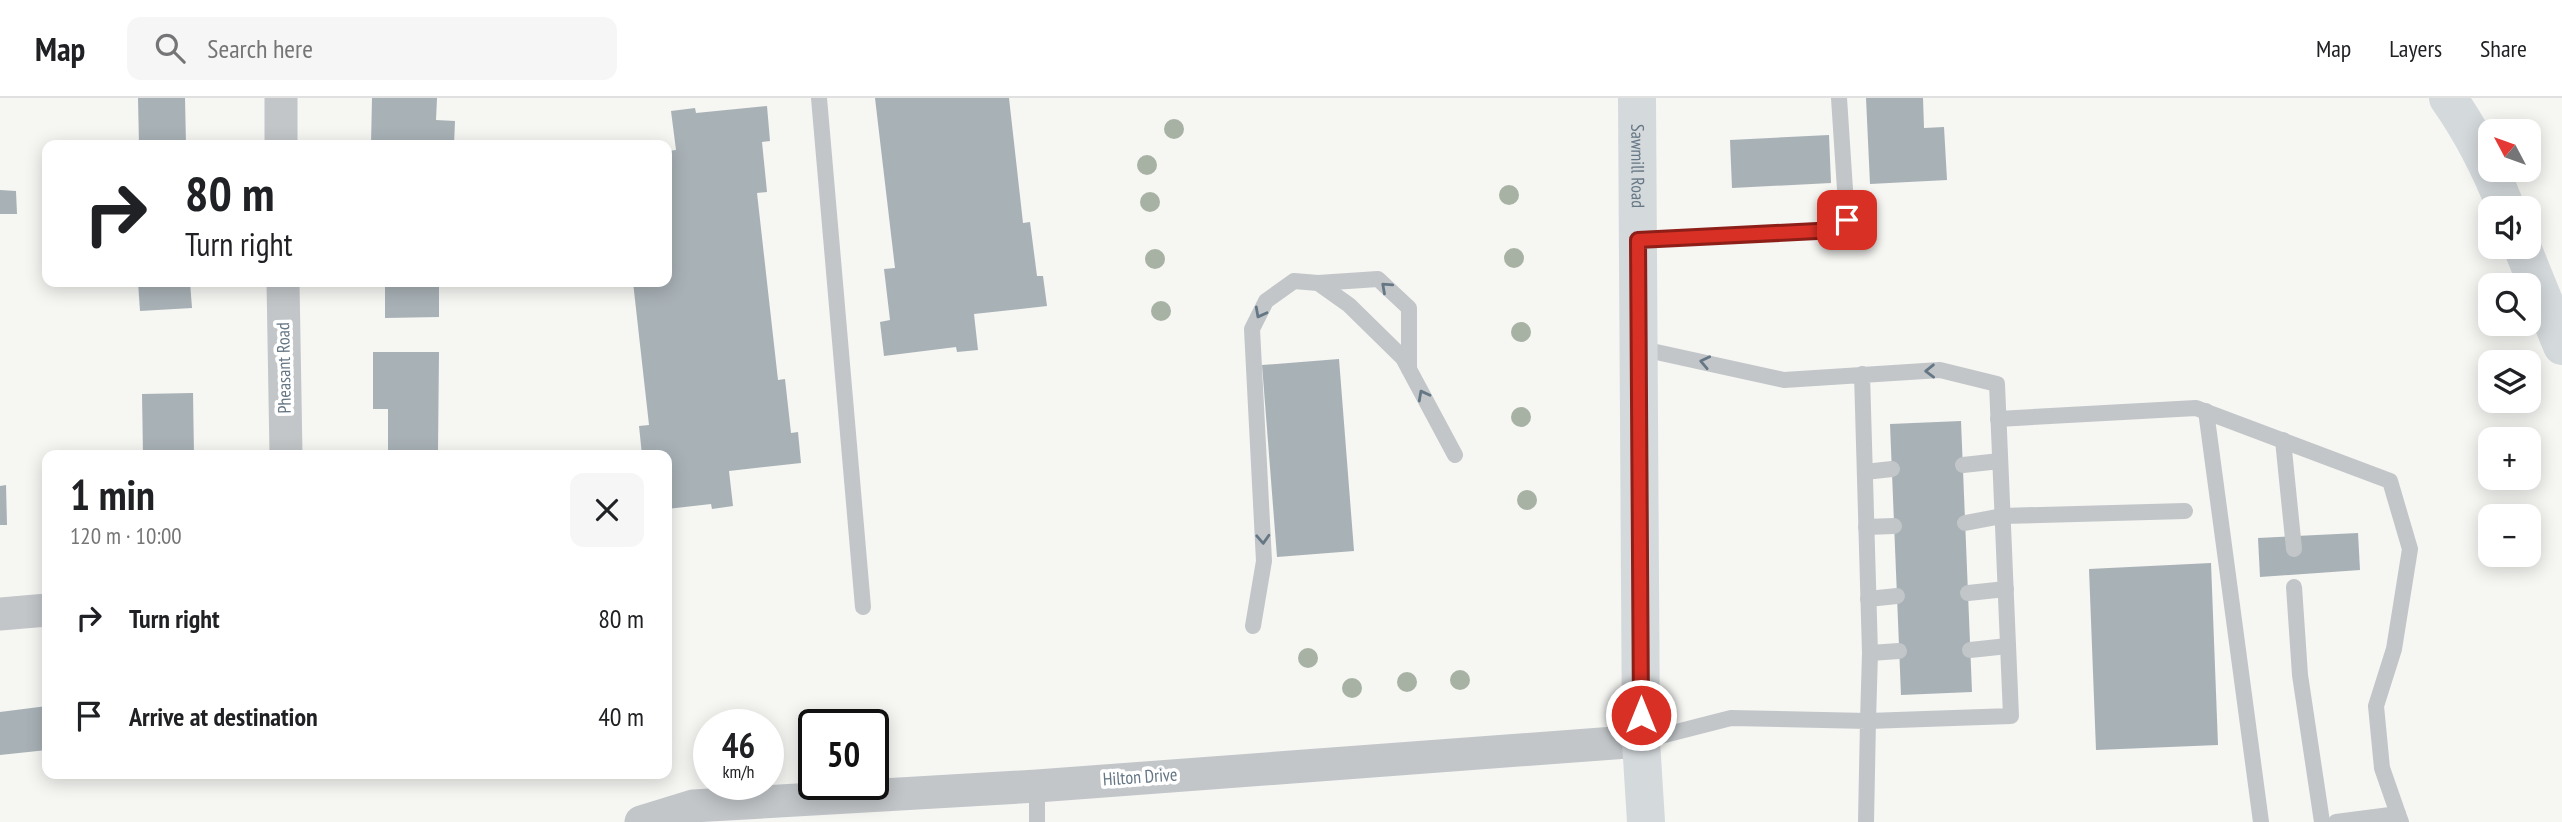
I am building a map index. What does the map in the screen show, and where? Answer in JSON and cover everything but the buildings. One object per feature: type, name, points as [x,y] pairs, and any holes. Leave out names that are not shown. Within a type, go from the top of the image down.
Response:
[{"type":"main road","name":"Sawmill Road","points":[[1637,98],[1641,741],[1646,822]]},
{"type":"main road","points":[[2448,98],[2493,174],[2501,196]]},
{"type":"main road","points":[[2527,259],[2562,346]]},
{"type":"street","points":[[281,98],[282,140]]},
{"type":"street","name":"Pheasant Road","points":[[283,287],[286,450]]},
{"type":"street","points":[[0,614],[42,610]]},
{"type":"street","name":"Hilton Drive","points":[[641,822],[693,806],[1037,786],[1641,741]]},
{"type":"lane","points":[[819,98],[863,607]]},
{"type":"lane","points":[[1638,240],[1837,230],[1843,227],[1847,220],[1839,98]]},
{"type":"lane","points":[[1252,626],[1264,561],[1252,329],[1266,301],[1294,281],[1318,284],[1378,279],[1409,308],[1409,369]]},
{"type":"lane","points":[[1318,284],[1349,305],[1403,358],[1455,455]]},
{"type":"lane","points":[[1638,348],[1784,380],[1940,370],[1997,384],[2011,716],[1868,722],[1731,718],[1641,741]]},
{"type":"lane","points":[[1862,374],[1870,653],[1866,822]]},
{"type":"lane","points":[[1998,419],[2196,408],[2390,481],[2410,549],[2394,649],[2376,706],[2382,768],[2400,818],[2336,822]]},
{"type":"lane","points":[[2206,411],[2261,822]]},
{"type":"lane","points":[[2283,440],[2294,549]]},
{"type":"lane","points":[[1962,465],[2000,461]]},
{"type":"lane","points":[[1865,472],[1892,469]]},
{"type":"lane","points":[[1965,523],[2002,516],[2185,511]]},
{"type":"lane","points":[[1866,527],[1894,526]]},
{"type":"lane","points":[[2294,587],[2300,675],[2322,822]]},
{"type":"lane","points":[[1968,593],[2006,589]]},
{"type":"lane","points":[[1868,599],[1897,596]]},
{"type":"lane","points":[[1970,650],[2008,646]]},
{"type":"lane","points":[[1870,653],[1899,651]]},
{"type":"lane","points":[[1037,786],[1037,822]]},
{"type":"route","points":[[1641,715],[1638,240],[1837,230],[1843,227],[1847,220]]}]
